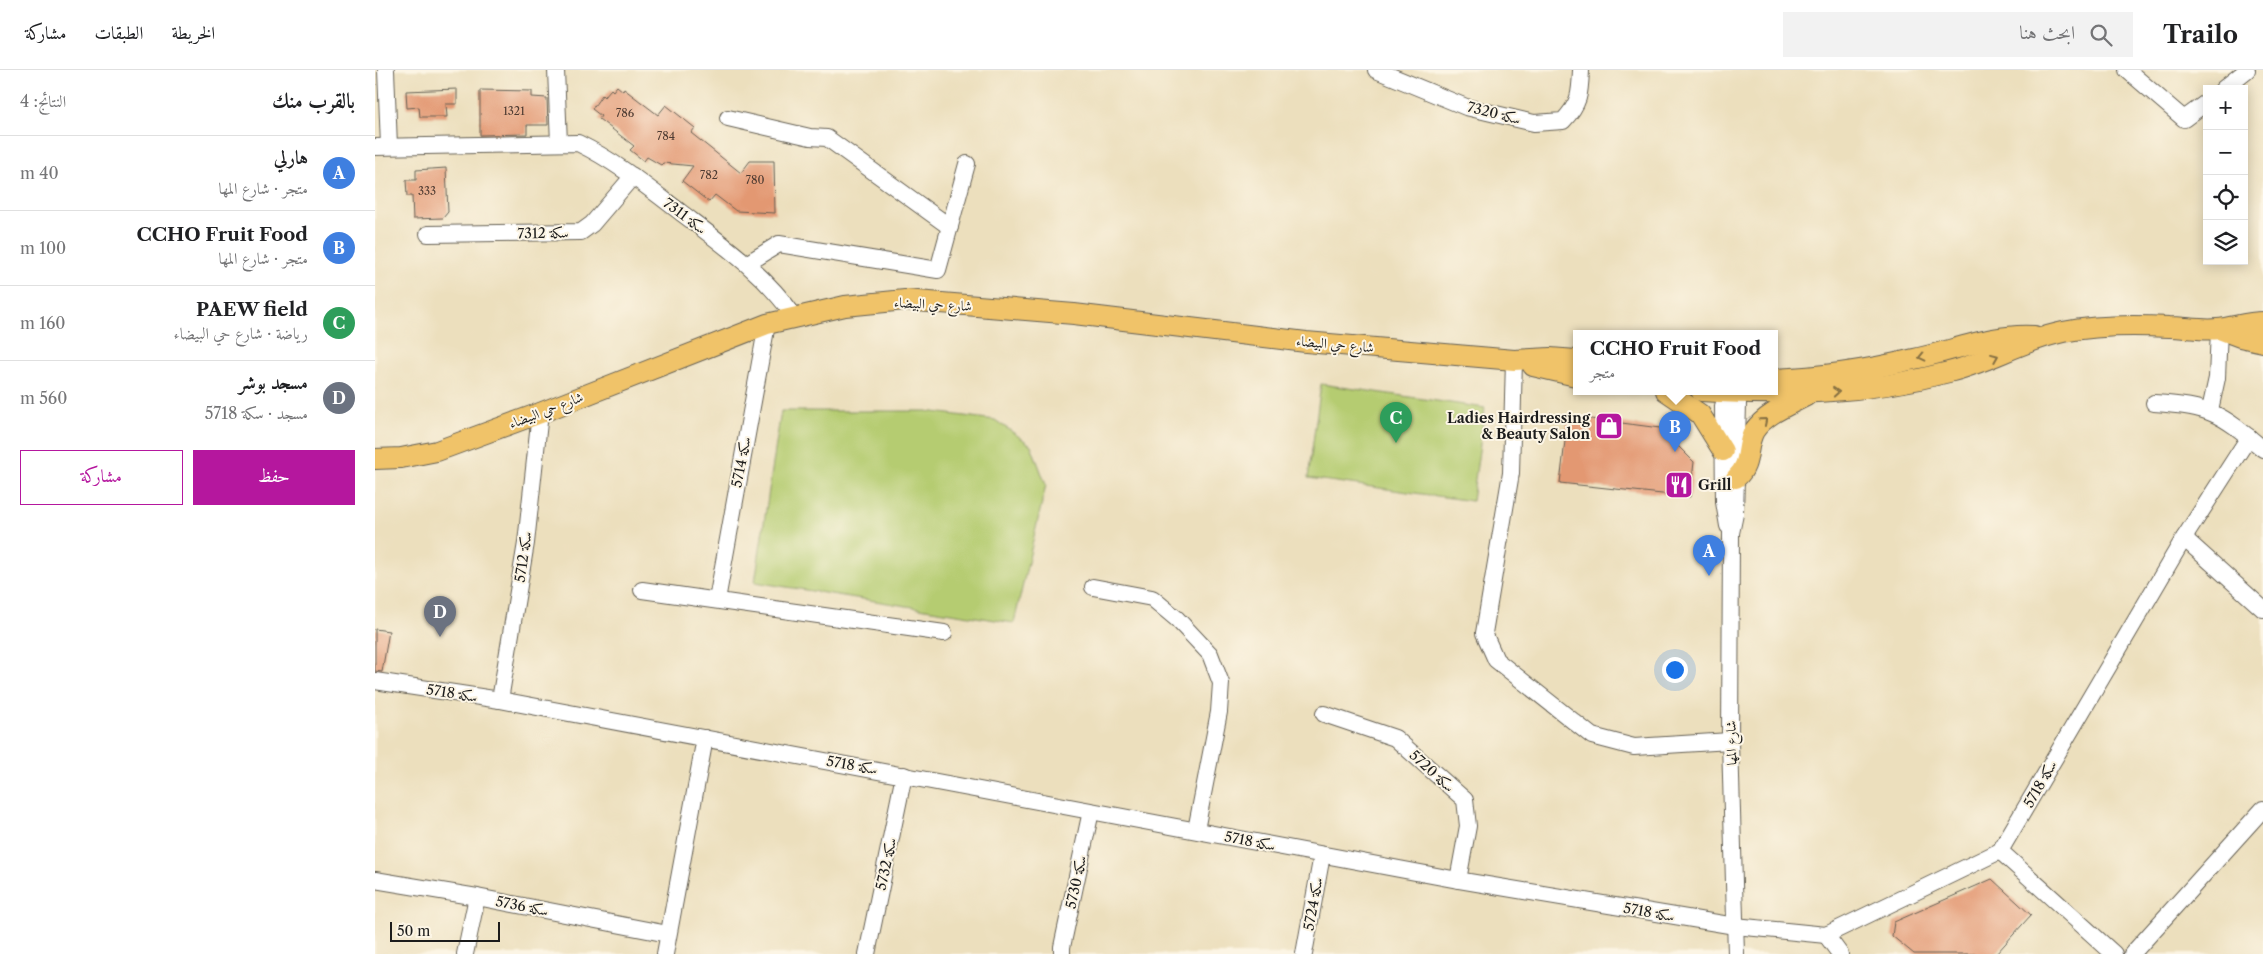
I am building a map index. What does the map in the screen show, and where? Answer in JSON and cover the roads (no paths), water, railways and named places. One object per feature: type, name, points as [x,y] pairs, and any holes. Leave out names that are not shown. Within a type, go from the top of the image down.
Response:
[{"type":"main road","name":"شارع حي البيضاء","points":[[375,459],[401,458],[437,451],[540,413],[767,324],[794,316],[845,306],[905,300],[1073,314],[1306,342],[1514,360]]},
{"type":"main road","points":[[1778,393],[1810,394],[1873,387],[1950,372],[1990,359],[2039,337],[2066,331],[2127,326],[2219,329],[2246,322],[2263,322]]},
{"type":"main road","points":[[2219,329],[2240,337],[2263,342]]},
{"type":"main road","points":[[1778,379],[1854,372],[1993,339],[2020,336],[2039,337]]},
{"type":"main road","points":[[1514,360],[1550,358],[1573,360]]},
{"type":"main road","points":[[1514,360],[1573,375]]},
{"type":"main road","points":[[1736,478],[1746,466],[1751,440],[1759,425],[1767,418],[1810,394]]},
{"type":"main road","points":[[1672,395],[1700,414],[1723,451]]},
{"type":"street","points":[[382,147],[386,70]]},
{"type":"street","points":[[556,70],[559,144]]},
{"type":"street","name":"سكة 7320","points":[[1375,70],[1466,107],[1534,123],[1563,121],[1573,110],[1580,96],[1581,70]]},
{"type":"street","points":[[2127,70],[2184,120],[2203,105]]},
{"type":"street","points":[[2228,85],[2247,70]]},
{"type":"street","points":[[728,118],[810,137],[827,138],[950,226]]},
{"type":"street","name":"سكة 7311","points":[[382,147],[578,143],[607,157],[747,263],[782,298],[794,316]]},
{"type":"street","points":[[747,263],[779,244],[938,270],[967,164]]},
{"type":"street","name":"سكة 7312","points":[[428,234],[581,232],[592,224],[633,176]]},
{"type":"street","name":"سكة 5714","points":[[717,600],[767,324]]},
{"type":"street","points":[[2210,410],[2217,378],[2219,329]]},
{"type":"street","points":[[1514,360],[1511,473],[1484,633],[1496,660],[1591,736],[1634,748],[1730,741]]},
{"type":"street","name":"شارع المها","points":[[1729,395],[1723,406],[1723,451],[1724,502],[1731,533]]},
{"type":"street","name":"شارع المها","points":[[1733,395],[1738,403],[1735,514],[1731,533],[1730,741],[1736,954]]},
{"type":"street","points":[[2154,403],[2187,405],[2210,410],[2230,422],[2263,449]]},
{"type":"street","name":"سكة 5712","points":[[500,700],[526,543],[540,413]]},
{"type":"street","name":"سكة 5718","points":[[2000,851],[2184,538],[2249,437]]},
{"type":"street","points":[[2184,538],[2263,609]]},
{"type":"street","points":[[1093,587],[1152,598],[1177,619],[1210,654],[1221,683],[1219,712],[1196,830]]},
{"type":"street","points":[[642,590],[944,633]]},
{"type":"street","name":"سكة 5718","points":[[375,681],[500,700],[1458,880],[1735,926],[1826,936]]},
{"type":"street","name":"سكة 5720","points":[[1324,714],[1395,738],[1465,800],[1468,826],[1458,880]]},
{"type":"street","points":[[665,954],[705,738]]},
{"type":"street","name":"سكة 5732","points":[[867,954],[904,775]]},
{"type":"street","points":[[2132,954],[2263,809]]},
{"type":"street","name":"سكة 5730","points":[[1063,954],[1062,947],[1091,811]]},
{"type":"street","points":[[1840,954],[1826,936],[2000,851],[2114,954]]},
{"type":"street","name":"سكة 5724","points":[[1304,954],[1321,855]]},
{"type":"street","name":"سكة 5736","points":[[375,880],[477,897],[668,934]]},
{"type":"street","points":[[465,954],[477,897]]},
{"type":"place","name":"Ladies Hairdressing & Beauty Salon","points":[[1609,426]]},
{"type":"place","name":"PAEW field","points":[[1396,443]]},
{"type":"place","name":"CCHO Fruit Food","points":[[1675,452]]},
{"type":"place","name":"Grill","points":[[1679,485]]},
{"type":"place","name":"هارلي","points":[[1709,576]]},
{"type":"place","name":"مسجد بوشر","points":[[440,637]]}]
